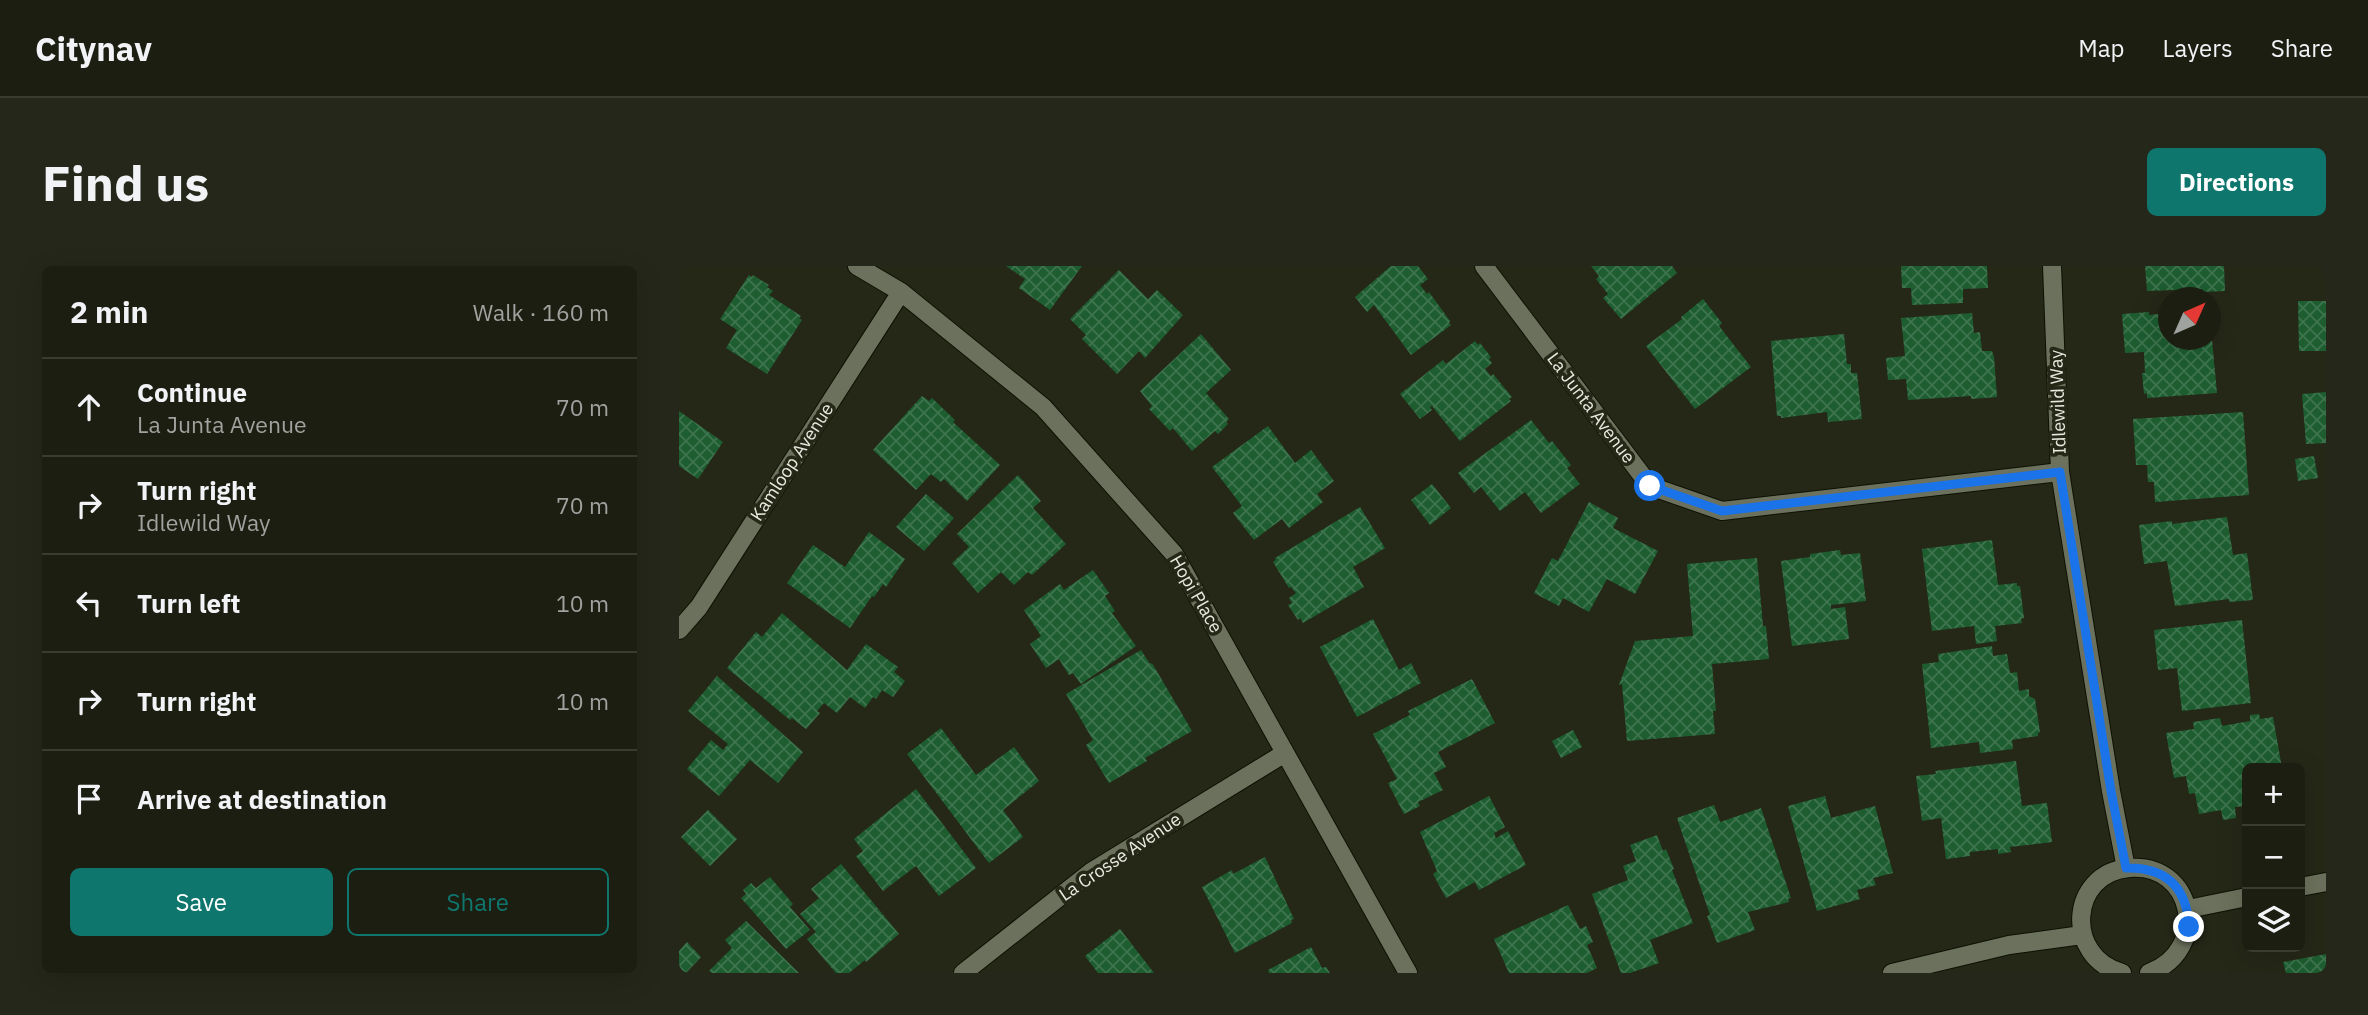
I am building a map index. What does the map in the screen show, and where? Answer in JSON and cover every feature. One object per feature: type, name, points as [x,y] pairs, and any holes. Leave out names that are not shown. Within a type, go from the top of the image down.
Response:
[{"type":"street","name":"Hopi Place","points":[[857,266],[901,292],[1043,407],[1174,554],[1408,973]]},
{"type":"street","name":"La Junta Avenue","points":[[1483,266],[1650,486],[1722,511],[2060,472]]},
{"type":"street","name":"Idlewild Way","points":[[2052,266],[2060,472],[2111,791],[2126,868]]},
{"type":"street","name":"Kamloop Avenue","points":[[679,630],[699,607],[901,292]]},
{"type":"street","name":"La Crosse Avenue","points":[[963,973],[1091,872],[1286,753]]},
{"type":"street","points":[[2122,973],[2099,962],[2089,950],[2082,935],[2080,916],[2085,899],[2095,884],[2109,873],[2143,867],[2172,881],[2182,894],[2188,909],[2189,927],[2175,958],[2162,968],[2149,973]]},
{"type":"street","points":[[2305,886],[2326,882]]},
{"type":"street","points":[[2188,909],[2242,898]]},
{"type":"street","points":[[1892,973],[2009,945],[2082,935]]},
{"type":"building","points":[[1006,266],[1082,266],[1050,310],[1019,288],[1025,279]]},
{"type":"building","points":[[1391,266],[1418,266],[1428,279],[1420,285],[1427,294],[1429,292],[1451,325],[1411,355],[1374,305],[1367,312],[1355,297]]},
{"type":"building","points":[[1591,266],[1672,266],[1677,273],[1621,319],[1603,298],[1608,294],[1596,279],[1599,276]]},
{"type":"building","points":[[1901,266],[1987,266],[1988,288],[1963,289],[1963,303],[1912,305],[1911,288],[1902,288]]},
{"type":"building","points":[[2145,266],[2224,266],[2225,291],[2221,291],[2221,287],[2158,287],[2158,291],[2147,291]]},
{"type":"building","points":[[1119,270],[1148,299],[1157,290],[1183,315],[1145,358],[1139,351],[1117,374],[1082,339],[1086,335],[1070,319]]},
{"type":"building","points":[[749,275],[769,285],[767,287],[773,291],[769,295],[801,316],[799,318],[802,320],[767,374],[726,348],[737,330],[720,319]]},
{"type":"building","points":[[1703,299],[1722,323],[1719,326],[1751,367],[1695,409],[1646,346]]},
{"type":"building","points":[[2298,301],[2326,301],[2326,351],[2299,351]]},
{"type":"building","points":[[1972,313],[1974,333],[1980,332],[1982,351],[1992,351],[1994,357],[1997,397],[1908,400],[1906,379],[1888,380],[1886,358],[1905,356],[1901,318]]},
{"type":"building","points":[[2122,314],[2158,314],[2158,350],[2213,350],[2217,393],[2147,398],[2147,393],[2144,394],[2142,373],[2145,373],[2144,352],[2125,353]]},
{"type":"building","points":[[1201,334],[1231,370],[1206,393],[1229,419],[1226,422],[1228,424],[1218,434],[1215,431],[1192,451],[1173,428],[1170,431],[1149,409],[1152,406],[1140,391]]},
{"type":"building","points":[[1844,334],[1847,364],[1851,364],[1851,373],[1857,373],[1862,419],[1828,422],[1827,412],[1781,418],[1777,416],[1771,341]]},
{"type":"building","points":[[1475,341],[1478,345],[1480,343],[1491,357],[1489,359],[1492,363],[1485,369],[1491,376],[1493,374],[1512,397],[1509,399],[1511,401],[1460,441],[1432,406],[1432,410],[1420,419],[1400,394],[1443,360],[1446,364]]},
{"type":"building","points":[[2326,392],[2326,443],[2306,444],[2302,394]]},
{"type":"building","points":[[922,396],[929,401],[932,398],[955,420],[953,422],[1000,465],[967,501],[944,479],[941,482],[931,474],[916,490],[873,450]]},
{"type":"building","points":[[679,411],[723,442],[698,479],[679,466]]},
{"type":"building","points":[[2243,412],[2249,495],[2155,502],[2154,482],[2148,482],[2147,465],[2136,465],[2133,419]]},
{"type":"building","points":[[1531,420],[1571,465],[1567,468],[1580,484],[1541,513],[1525,492],[1500,511],[1481,487],[1474,493],[1458,473]]},
{"type":"building","points":[[1268,426],[1295,463],[1311,450],[1334,481],[1317,494],[1323,502],[1289,528],[1282,519],[1254,540],[1233,513],[1242,506],[1212,467]]},
{"type":"building","points":[[2314,456],[2318,478],[2298,481],[2295,459]]},
{"type":"building","points":[[1018,475],[1041,501],[1033,508],[1066,544],[1032,575],[1028,572],[1014,585],[1001,572],[978,593],[952,563],[969,547],[957,534]]},
{"type":"building","points":[[1432,484],[1451,508],[1430,525],[1411,500]]},
{"type":"building","points":[[926,494],[954,518],[924,551],[896,527]]},
{"type":"building","points":[[1589,502],[1618,518],[1613,528],[1658,551],[1635,594],[1607,579],[1589,612],[1563,598],[1559,606],[1534,593],[1552,558],[1558,561]]},
{"type":"building","points":[[1360,507],[1385,548],[1353,567],[1364,587],[1303,623],[1288,605],[1292,603],[1289,598],[1296,593],[1289,588],[1273,562],[1275,558]]},
{"type":"building","points":[[2227,517],[2233,555],[2247,553],[2253,600],[2229,602],[2229,599],[2175,606],[2167,561],[2144,564],[2139,525]]},
{"type":"building","points":[[869,532],[905,559],[886,587],[883,584],[874,597],[872,596],[850,628],[787,583],[813,545],[845,567]]},
{"type":"building","points":[[1992,540],[1998,585],[2017,583],[2017,586],[2020,586],[2024,618],[2021,619],[2022,623],[1995,626],[1997,641],[1976,644],[1974,626],[1932,631],[1922,549]]},
{"type":"building","points":[[1840,550],[1841,555],[1860,553],[1866,601],[1831,605],[1831,609],[1845,607],[1849,639],[1792,646],[1781,561]]},
{"type":"building","points":[[1757,558],[1769,659],[1712,664],[1715,734],[1627,741],[1622,684],[1619,685],[1635,641],[1693,636],[1687,564]]},
{"type":"building","points":[[1093,570],[1109,593],[1105,596],[1115,611],[1112,613],[1136,646],[1081,684],[1073,673],[1069,675],[1059,659],[1046,668],[1030,644],[1041,636],[1024,610],[1060,584],[1064,590]]},
{"type":"building","points":[[782,613],[847,670],[866,644],[898,667],[894,672],[905,681],[893,697],[882,690],[865,708],[850,697],[837,713],[824,703],[817,711],[820,713],[806,729],[792,718],[790,720],[727,668],[756,632],[762,637]]},
{"type":"building","points":[[1373,619],[1399,670],[1411,663],[1421,683],[1357,717],[1320,647]]},
{"type":"building","points":[[2242,620],[2251,703],[2182,711],[2177,668],[2158,670],[2154,630]]},
{"type":"building","points":[[1992,646],[1993,656],[2007,654],[2010,673],[2017,672],[2019,691],[2029,689],[2029,696],[2035,699],[2040,732],[2038,736],[2012,740],[2013,749],[1980,753],[1979,742],[1931,748],[1922,664],[1939,662],[1938,654]]},
{"type":"building","points":[[1141,650],[1150,664],[1152,663],[1192,731],[1109,783],[1086,745],[1093,740],[1066,694]]},
{"type":"building","points":[[717,676],[803,752],[778,783],[750,760],[719,796],[687,769],[711,740],[723,750],[728,744],[688,711]]},
{"type":"building","points":[[1472,679],[1495,723],[1438,752],[1446,767],[1434,773],[1443,790],[1418,802],[1420,806],[1404,814],[1388,783],[1397,779],[1373,734],[1410,715],[1408,711]]},
{"type":"building","points":[[2259,714],[2260,719],[2273,717],[2281,763],[2242,763],[2242,806],[2235,807],[2236,818],[2223,820],[2221,810],[2199,814],[2195,793],[2189,794],[2186,776],[2174,778],[2166,733],[2194,729],[2193,722],[2220,718],[2222,726],[2250,721],[2250,715]]},
{"type":"building","points":[[941,728],[976,775],[1014,747],[1039,781],[1003,810],[1023,837],[989,863],[907,754]]},
{"type":"building","points":[[1573,730],[1582,747],[1561,758],[1552,741]]},
{"type":"building","points":[[2016,761],[2022,806],[2047,803],[2052,842],[2010,847],[2011,852],[1998,854],[1998,849],[1970,852],[1970,856],[1946,859],[1941,818],[1922,821],[1916,776],[1936,774],[1935,771]]},
{"type":"building","points":[[916,789],[976,868],[939,896],[916,866],[883,891],[856,856],[863,851],[854,839]]},
{"type":"building","points":[[1489,796],[1505,827],[1494,833],[1496,838],[1508,831],[1526,865],[1479,890],[1475,882],[1446,898],[1433,874],[1437,871],[1420,832]]},
{"type":"building","points":[[1825,796],[1831,818],[1875,806],[1893,873],[1873,878],[1876,885],[1857,890],[1860,899],[1817,911],[1788,806]]},
{"type":"building","points":[[1714,805],[1720,822],[1761,808],[1791,898],[1788,899],[1789,902],[1748,912],[1755,930],[1717,943],[1677,818]]},
{"type":"building","points":[[708,810],[737,839],[710,866],[681,837]]},
{"type":"building","points":[[1657,835],[1663,851],[1666,849],[1693,923],[1650,940],[1659,963],[1630,973],[1621,973],[1592,894],[1628,880],[1623,866],[1636,861],[1630,845]]},
{"type":"building","points":[[1265,857],[1294,919],[1291,920],[1292,923],[1235,953],[1202,887],[1232,870],[1233,874]]},
{"type":"building","points":[[841,864],[899,934],[849,973],[836,973],[807,939],[816,932],[800,914],[819,898],[811,889]]},
{"type":"building","points":[[770,877],[793,904],[790,907],[810,930],[786,949],[741,898],[746,894],[743,890],[751,883],[756,888]]},
{"type":"building","points":[[1568,905],[1580,929],[1586,926],[1593,942],[1587,945],[1597,968],[1587,973],[1509,973],[1494,939]]},
{"type":"building","points":[[746,921],[799,973],[709,971],[732,948],[725,940]]},
{"type":"building","points":[[1120,929],[1154,973],[1098,973],[1085,956]]},
{"type":"building","points":[[687,942],[701,957],[686,973],[679,973],[679,951]]},
{"type":"building","points":[[1311,947],[1322,968],[1326,967],[1330,973],[1269,973],[1268,970]]},
{"type":"building","points":[[2326,954],[2326,973],[2286,973],[2283,962]]},
{"type":"route","points":[[1650,486],[1722,511],[2060,472],[2111,791],[2126,868],[2143,867],[2172,881],[2182,894],[2188,909],[2189,927]]}]
